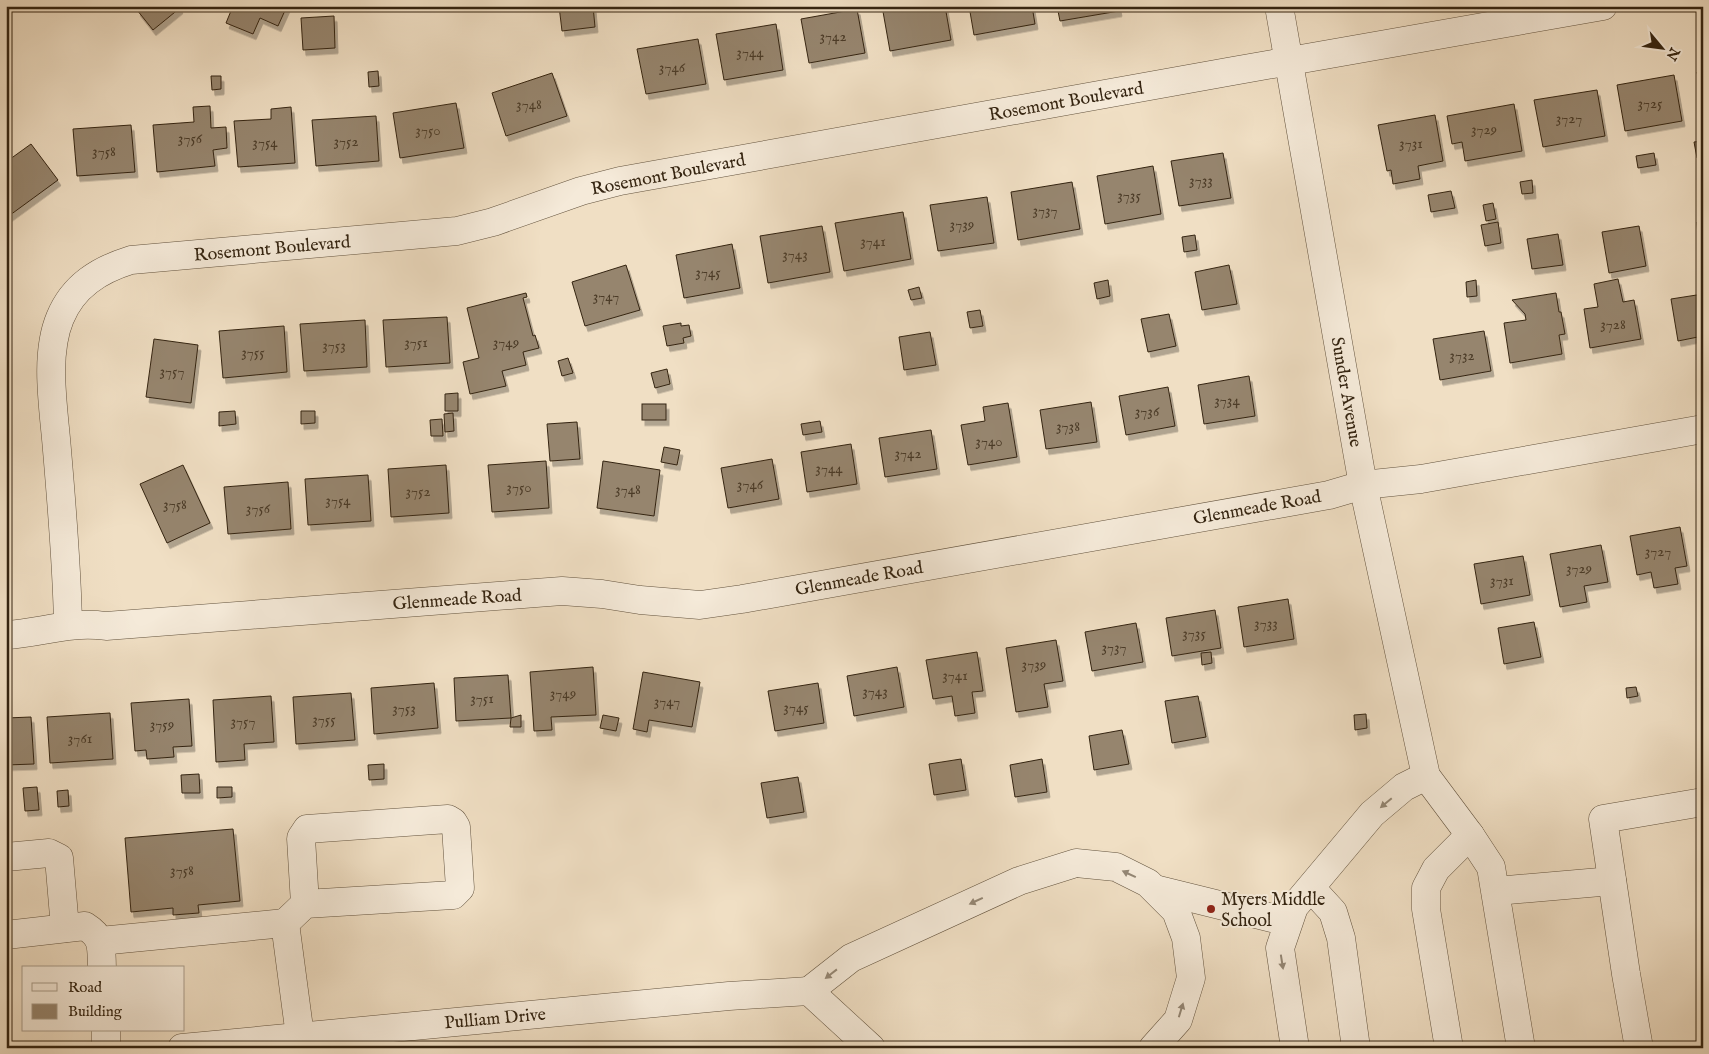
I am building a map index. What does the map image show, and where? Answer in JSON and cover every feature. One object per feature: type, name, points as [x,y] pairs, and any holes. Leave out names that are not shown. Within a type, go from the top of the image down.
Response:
[{"type":"street","name":"Sunder Avenue","points":[[1279,6],[1363,484],[1426,776]]},
{"type":"street","name":"Rosemont Boulevard","points":[[68,625],[67,583],[52,381],[53,342],[60,317],[77,291],[92,277],[110,266],[131,260],[457,231],[493,222],[581,191],[620,182],[1603,6]]},
{"type":"street","name":"Glenmeade Road","points":[[6,635],[68,625],[93,624],[106,626],[562,591],[700,605],[1330,495],[1363,484],[1421,479],[1703,429]]},
{"type":"street","points":[[1295,1048],[1280,948],[1294,907],[1372,814],[1404,787],[1426,776],[1470,835],[1491,867],[1521,1048]]},
{"type":"street","points":[[1639,1048],[1602,819],[1703,802]]},
{"type":"street","points":[[6,936],[85,926],[95,932],[101,954],[285,923],[306,904],[453,895],[460,888],[456,827],[453,822],[448,820],[307,829],[301,838],[306,904]]},
{"type":"street","points":[[1449,1048],[1426,909],[1426,888],[1436,869],[1470,835]]},
{"type":"street","points":[[6,857],[49,853],[59,858],[65,928]]},
{"type":"street","points":[[871,1048],[809,991],[851,958],[1019,881],[1076,863],[1116,867],[1148,883],[1176,911],[1186,938],[1191,978],[1178,1020],[1153,1048]]},
{"type":"street","points":[[1496,891],[1612,881]]},
{"type":"street","points":[[1311,888],[1332,912],[1341,938],[1356,1048]]},
{"type":"street","points":[[1154,889],[1288,922]]},
{"type":"street","points":[[285,923],[300,1036]]},
{"type":"street","name":"Pulliam Drive","points":[[182,1048],[300,1036],[391,1038],[729,996],[809,991]]},
{"type":"street","points":[[106,1032],[106,1048]]},
{"type":"building","points":[[142,6],[179,6],[180,8],[153,30],[137,10]]},
{"type":"building","points":[[233,6],[287,6],[278,26],[260,18],[253,34],[226,23]]},
{"type":"building","points":[[559,6],[593,6],[595,27],[562,31]]},
{"type":"building","points":[[882,6],[945,6],[951,40],[890,51]]},
{"type":"building","points":[[969,6],[1032,6],[1035,24],[974,35]]},
{"type":"building","points":[[1057,6],[1118,6],[1119,11],[1060,21]]},
{"type":"building","points":[[857,9],[865,53],[809,63],[801,19]]},
{"type":"building","points":[[334,16],[335,48],[303,50],[301,18]]},
{"type":"building","points":[[776,24],[783,70],[724,80],[716,34]]},
{"type":"building","points":[[698,39],[706,84],[646,94],[637,49]]},
{"type":"building","points":[[378,71],[379,86],[369,87],[368,72]]},
{"type":"building","points":[[1697,72],[1703,72],[1703,104]]},
{"type":"building","points":[[552,73],[567,116],[506,136],[492,93]]},
{"type":"building","points":[[1674,75],[1682,121],[1625,131],[1617,85]]},
{"type":"building","points":[[211,76],[221,76],[221,89],[212,90]]},
{"type":"building","points":[[1597,90],[1605,136],[1543,147],[1534,100]]},
{"type":"building","points":[[456,103],[464,148],[400,158],[393,113]]},
{"type":"building","points":[[1514,104],[1522,151],[1465,161],[1462,142],[1452,144],[1447,116]]},
{"type":"building","points":[[210,106],[211,128],[226,127],[227,148],[213,150],[215,166],[157,172],[153,125],[194,122],[193,107]]},
{"type":"building","points":[[291,107],[295,163],[238,167],[234,121],[271,119],[271,109]]},
{"type":"building","points":[[1435,115],[1443,161],[1418,166],[1420,179],[1393,184],[1391,170],[1387,171],[1378,125]]},
{"type":"building","points":[[376,116],[379,161],[316,166],[312,120]]},
{"type":"building","points":[[131,125],[135,172],[77,176],[73,129]]},
{"type":"building","points":[[1703,141],[1703,157],[1697,158],[1694,142]]},
{"type":"building","points":[[31,144],[58,180],[6,218],[6,162]]},
{"type":"building","points":[[1223,153],[1231,198],[1179,206],[1171,161]]},
{"type":"building","points":[[1654,153],[1656,165],[1638,168],[1636,156]]},
{"type":"building","points":[[1153,166],[1161,214],[1105,224],[1097,176]]},
{"type":"building","points":[[1532,180],[1533,193],[1522,194],[1520,182]]},
{"type":"building","points":[[1072,182],[1080,229],[1018,240],[1011,192]]},
{"type":"building","points":[[1451,191],[1455,208],[1431,212],[1428,195]]},
{"type":"building","points":[[987,197],[994,243],[938,251],[930,205]]},
{"type":"building","points":[[1493,203],[1496,219],[1486,221],[1483,205]]},
{"type":"building","points":[[903,212],[911,259],[844,271],[835,223]]},
{"type":"building","points":[[1498,222],[1501,243],[1485,246],[1481,225]]},
{"type":"building","points":[[1697,222],[1703,222],[1703,237],[1698,237]]},
{"type":"building","points":[[822,226],[830,272],[768,283],[760,236]]},
{"type":"building","points":[[1639,226],[1646,266],[1609,273],[1602,232]]},
{"type":"building","points":[[1558,234],[1563,265],[1532,269],[1527,239]]},
{"type":"building","points":[[1195,235],[1197,250],[1184,252],[1182,237]]},
{"type":"building","points":[[732,244],[740,288],[684,298],[676,255]]},
{"type":"building","points":[[626,265],[640,310],[585,326],[572,282]]},
{"type":"building","points":[[1229,265],[1237,304],[1202,310],[1195,272]]},
{"type":"building","points":[[1618,279],[1623,302],[1634,300],[1641,339],[1590,348],[1584,309],[1598,307],[1594,284]]},
{"type":"building","points":[[1108,280],[1110,296],[1097,299],[1094,283]]},
{"type":"building","points":[[1476,280],[1477,296],[1467,297],[1466,282]]},
{"type":"building","points":[[919,287],[922,298],[911,300],[908,290]]},
{"type":"building","points":[[526,293],[527,297],[523,298],[533,336],[535,335],[539,348],[523,352],[526,365],[502,371],[506,386],[470,394],[463,362],[479,358],[467,308]]},
{"type":"building","points":[[1556,293],[1565,334],[1559,335],[1562,354],[1510,363],[1504,323],[1526,320],[1525,314],[1512,300]]},
{"type":"building","points":[[1703,294],[1703,336],[1678,341],[1671,299]]},
{"type":"building","points":[[980,310],[983,326],[970,328],[967,312]]},
{"type":"building","points":[[1169,314],[1176,346],[1148,352],[1141,319]]},
{"type":"building","points":[[447,317],[450,363],[386,367],[383,320]]},
{"type":"building","points":[[365,320],[367,367],[304,371],[300,324]]},
{"type":"building","points":[[681,323],[681,326],[689,325],[691,336],[683,338],[684,343],[667,346],[663,326]]},
{"type":"building","points":[[284,326],[287,372],[223,378],[219,331]]},
{"type":"building","points":[[1484,331],[1491,371],[1440,380],[1433,339]]},
{"type":"building","points":[[930,332],[936,365],[904,370],[899,337]]},
{"type":"building","points":[[154,339],[198,345],[191,403],[146,397]]},
{"type":"building","points":[[568,358],[573,373],[562,376],[558,361]]},
{"type":"building","points":[[667,369],[670,384],[655,388],[651,373]]},
{"type":"building","points":[[1249,376],[1255,416],[1204,424],[1198,385]]},
{"type":"building","points":[[1168,387],[1175,426],[1126,435],[1119,396]]},
{"type":"building","points":[[458,393],[458,411],[445,411],[445,394]]},
{"type":"building","points":[[1091,402],[1097,442],[1046,449],[1040,410]]},
{"type":"building","points":[[1008,403],[1017,457],[968,465],[961,425],[985,421],[983,407]]},
{"type":"building","points":[[642,404],[666,404],[666,420],[642,420]]},
{"type":"building","points":[[235,411],[236,424],[219,426],[219,412]]},
{"type":"building","points":[[301,411],[315,411],[315,423],[301,424]]},
{"type":"building","points":[[453,413],[454,431],[445,432],[444,414]]},
{"type":"building","points":[[442,419],[443,436],[431,436],[430,420]]},
{"type":"building","points":[[820,421],[822,432],[803,435],[801,424]]},
{"type":"building","points":[[577,422],[580,459],[550,461],[547,424]]},
{"type":"building","points":[[931,430],[937,469],[885,477],[879,438]]},
{"type":"building","points":[[851,444],[857,484],[807,492],[801,452]]},
{"type":"building","points":[[664,447],[680,450],[677,465],[661,462]]},
{"type":"building","points":[[772,459],[779,499],[728,508],[721,468]]},
{"type":"building","points":[[546,461],[549,508],[492,512],[488,465]]},
{"type":"building","points":[[603,461],[660,470],[654,516],[597,508]]},
{"type":"building","points":[[183,465],[210,523],[167,543],[140,484]]},
{"type":"building","points":[[446,465],[449,513],[391,517],[388,469]]},
{"type":"building","points":[[368,475],[371,521],[308,525],[305,479]]},
{"type":"building","points":[[288,482],[291,529],[228,534],[224,487]]},
{"type":"building","points":[[1680,527],[1687,566],[1675,568],[1678,584],[1654,588],[1651,572],[1637,575],[1630,536]]},
{"type":"building","points":[[1601,545],[1608,582],[1584,586],[1587,602],[1560,607],[1550,554]]},
{"type":"building","points":[[1523,556],[1530,595],[1481,604],[1474,564]]},
{"type":"building","points":[[1288,599],[1294,639],[1244,647],[1238,607]]},
{"type":"building","points":[[1215,610],[1221,648],[1172,656],[1166,618]]},
{"type":"building","points":[[1534,622],[1541,657],[1504,664],[1498,628]]},
{"type":"building","points":[[1136,623],[1143,662],[1092,671],[1085,632]]},
{"type":"building","points":[[1056,640],[1063,681],[1044,684],[1048,707],[1016,712],[1006,648]]},
{"type":"building","points":[[977,652],[983,691],[972,692],[975,713],[955,716],[952,696],[933,699],[926,660]]},
{"type":"building","points":[[1211,652],[1212,663],[1202,665],[1201,653]]},
{"type":"building","points":[[593,667],[596,715],[551,717],[552,730],[534,731],[530,672]]},
{"type":"building","points":[[897,667],[904,707],[854,716],[847,676]]},
{"type":"building","points":[[643,672],[700,682],[692,727],[649,720],[647,732],[633,729]]},
{"type":"building","points":[[508,675],[511,718],[456,721],[454,678]]},
{"type":"building","points":[[434,683],[438,728],[374,734],[371,688]]},
{"type":"building","points":[[818,683],[824,723],[775,731],[768,691]]},
{"type":"building","points":[[1636,687],[1638,696],[1627,698],[1626,688]]},
{"type":"building","points":[[351,693],[355,740],[296,744],[293,697]]},
{"type":"building","points":[[271,696],[274,742],[244,744],[245,760],[216,762],[213,700]]},
{"type":"building","points":[[1198,696],[1206,737],[1172,743],[1165,701]]},
{"type":"building","points":[[189,699],[192,746],[173,747],[174,757],[147,759],[146,750],[135,751],[131,703]]},
{"type":"building","points":[[110,713],[113,759],[50,763],[47,717]]},
{"type":"building","points":[[1366,714],[1367,728],[1355,730],[1354,715]]},
{"type":"building","points":[[521,715],[521,727],[510,727],[511,718]]},
{"type":"building","points":[[603,715],[619,718],[616,731],[600,728]]},
{"type":"building","points":[[31,717],[34,764],[6,765],[6,718]]},
{"type":"building","points":[[1122,730],[1129,764],[1094,770],[1089,736]]},
{"type":"building","points":[[961,759],[966,790],[934,795],[929,764]]},
{"type":"building","points":[[1042,759],[1047,792],[1015,797],[1010,765]]},
{"type":"building","points":[[384,764],[384,779],[369,780],[368,765]]},
{"type":"building","points":[[199,774],[200,793],[182,793],[181,775]]},
{"type":"building","points":[[798,777],[804,812],[767,818],[761,783]]},
{"type":"building","points":[[37,787],[39,810],[25,811],[23,788]]},
{"type":"building","points":[[217,787],[232,787],[232,797],[217,798]]},
{"type":"building","points":[[68,790],[69,806],[58,807],[57,791]]},
{"type":"building","points":[[233,829],[240,901],[198,905],[199,913],[173,915],[173,908],[131,912],[125,838]]},
{"type":"place","name":"Myers Middle School","points":[[1211,909]]}]
